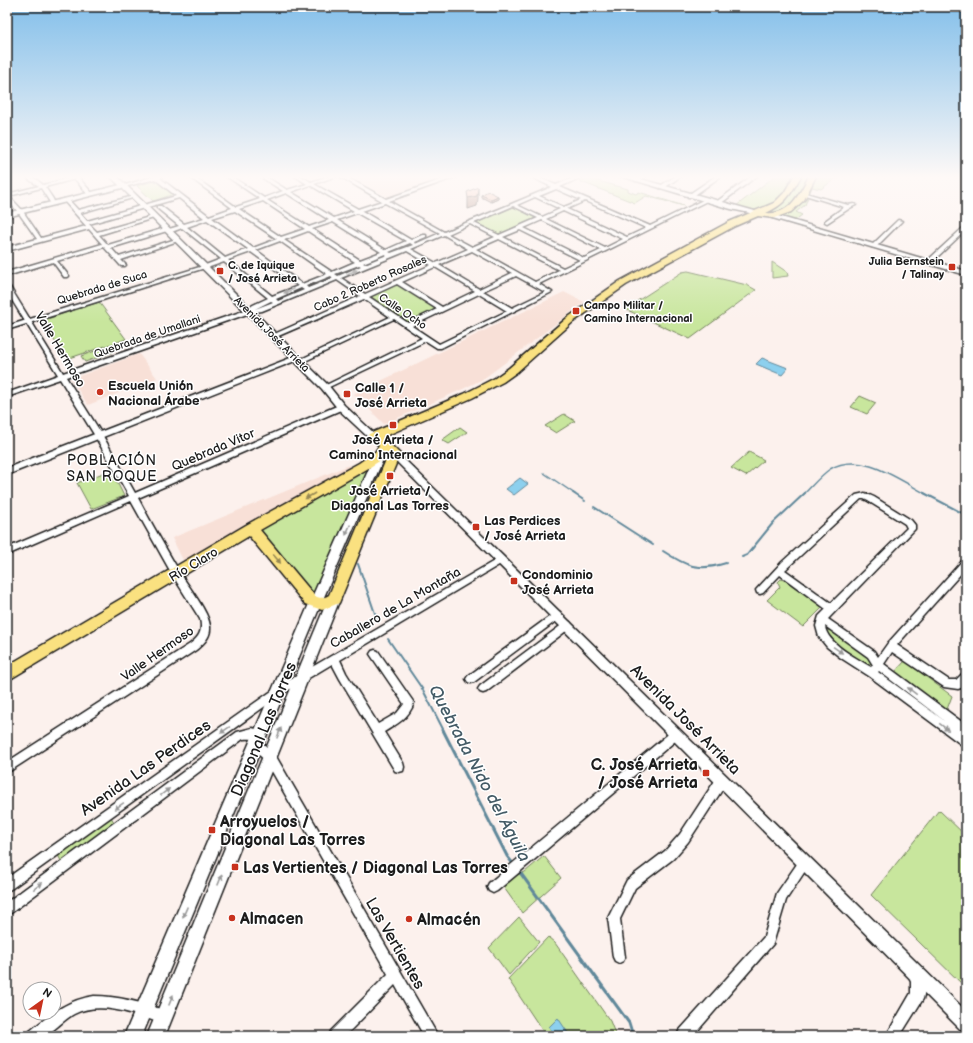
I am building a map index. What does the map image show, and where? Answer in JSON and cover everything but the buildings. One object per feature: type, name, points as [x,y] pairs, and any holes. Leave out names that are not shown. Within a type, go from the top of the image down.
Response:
[{"type":"main road","name":"Avenida José Arrieta","points":[[163,225],[298,360],[327,388],[341,398],[382,444]]},
{"type":"main road","points":[[382,444],[505,383],[594,310],[652,269],[731,225]]},
{"type":"main road","name":"Avenida José Arrieta","points":[[327,388],[332,397],[341,407],[382,444]]},
{"type":"main road","name":"Río Claro","points":[[7,674],[251,529],[382,444]]},
{"type":"main road","name":"Diagonal Las Torres","points":[[156,1036],[334,600],[382,444]]},
{"type":"main road","name":"Diagonal Las Torres","points":[[133,1036],[382,444]]},
{"type":"main road","points":[[251,529],[310,600],[315,604],[326,604],[334,600]]},
{"type":"street","points":[[29,225],[40,240]]},
{"type":"street","points":[[7,250],[88,225],[123,265]]},
{"type":"street","points":[[96,234],[128,225]]},
{"type":"street","points":[[180,225],[278,303]]},
{"type":"street","points":[[7,274],[54,260],[189,225]]},
{"type":"street","points":[[217,225],[308,290]]},
{"type":"street","name":"Calle Ocho","points":[[259,225],[439,347],[512,311]]},
{"type":"street","points":[[302,225],[365,267]]},
{"type":"street","points":[[204,267],[321,225]]},
{"type":"street","points":[[342,225],[392,256]]},
{"type":"street","points":[[380,225],[418,245]]},
{"type":"street","points":[[408,249],[512,311],[549,292],[426,225]]},
{"type":"street","points":[[249,311],[255,306],[272,298],[454,225]]},
{"type":"street","points":[[249,311],[260,310],[278,303],[467,225]]},
{"type":"street","points":[[474,225],[563,270]]},
{"type":"street","name":"Cabo 2 Roberto Rosales","points":[[274,336],[527,225]]},
{"type":"street","points":[[555,225],[606,250]]},
{"type":"street","points":[[596,225],[627,239]]},
{"type":"street","points":[[642,225],[650,228]]},
{"type":"street","points":[[535,284],[657,225]]},
{"type":"street","points":[[801,225],[966,272]]},
{"type":"street","points":[[874,246],[896,225]]},
{"type":"street","points":[[929,262],[966,227]]},
{"type":"street","points":[[520,228],[584,260]]},
{"type":"street","points":[[118,259],[178,240]]},
{"type":"street","points":[[54,260],[66,276]]},
{"type":"street","name":"Quebrada de Suca","points":[[7,328],[204,267]]},
{"type":"street","points":[[407,326],[515,274]]},
{"type":"street","points":[[398,282],[442,309]]},
{"type":"street","name":"Valle Hermoso","points":[[7,287],[99,436],[134,496],[176,574],[207,625],[207,631],[200,641],[7,768]]},
{"type":"street","name":"Quebrada de Umallani","points":[[7,396],[249,311]]},
{"type":"street","points":[[7,472],[298,360],[394,317]]},
{"type":"street","points":[[327,388],[426,339]]},
{"type":"street","name":"Quebrada Vitor","points":[[7,552],[341,407]]},
{"type":"street","name":"Avenida José Arrieta","points":[[382,444],[557,615],[966,1023]]},
{"type":"street","points":[[760,590],[779,570],[859,497],[865,496],[871,499],[910,524],[911,529],[822,619],[820,629],[822,636],[829,644],[873,674],[966,743]]},
{"type":"street","name":"Caballero de La Montaña","points":[[303,676],[501,560]]},
{"type":"street","points":[[873,674],[877,664],[891,646],[966,562]]},
{"type":"street","points":[[779,570],[832,608]]},
{"type":"street","points":[[471,679],[557,615]]},
{"type":"street","points":[[822,619],[871,654],[877,664],[966,731]]},
{"type":"street","points":[[482,689],[567,625]]},
{"type":"street","points":[[891,646],[951,686],[958,686],[966,676]]},
{"type":"street","points":[[375,654],[409,703],[408,709],[403,714],[377,731]]},
{"type":"street","points":[[334,658],[399,767]]},
{"type":"street","name":"Avenida Las Perdices","points":[[7,885],[279,691],[303,676]]},
{"type":"street","points":[[7,910],[241,735],[252,733],[258,739]]},
{"type":"street","points":[[493,887],[518,864],[676,734]]},
{"type":"street","name":"Las Vertientes","points":[[258,739],[270,757],[431,1036]]},
{"type":"street","points":[[619,956],[614,918],[631,884],[669,855],[684,838],[722,780]]},
{"type":"street","points":[[684,1036],[769,940],[780,897],[805,862]]},
{"type":"street","points":[[893,1036],[918,994],[917,981],[909,966]]},
{"type":"street","points":[[336,1036],[396,975]]},
{"type":"street","points":[[918,994],[928,992],[946,1003]]},
{"type":"street","points":[[35,1036],[60,1015],[74,1007],[87,1003],[114,1004],[164,1017]]},
{"type":"shaded area","points":[[564,292],[584,302],[483,379],[463,389],[384,424],[354,394]]},
{"type":"shaded area","name":"Escuela Unión Nacional Árabe","points":[[139,354],[157,378],[88,405],[71,379]]},
{"type":"shaded area","points":[[349,465],[352,468],[184,562],[172,538]]},
{"type":"green space","points":[[477,225],[523,225],[497,235]]},
{"type":"green space","points":[[772,262],[787,272],[788,276],[772,278]]},
{"type":"green space","points":[[688,271],[747,285],[756,290],[690,339],[625,309],[682,272]]},
{"type":"green space","points":[[397,283],[437,309],[408,322],[370,296]]},
{"type":"green space","points":[[99,302],[126,339],[67,359],[41,321]]},
{"type":"green space","points":[[109,346],[113,352],[85,362],[81,356]]},
{"type":"green space","points":[[860,396],[876,403],[867,414],[851,407]]},
{"type":"green space","points":[[564,414],[575,421],[556,433],[545,426]]},
{"type":"green space","points":[[460,427],[467,432],[449,444],[442,440]]},
{"type":"green space","points":[[749,452],[764,460],[746,476],[731,468]]},
{"type":"green space","points":[[374,462],[313,601],[256,531]]},
{"type":"green space","points":[[111,470],[124,496],[91,509],[77,483]]},
{"type":"green space","points":[[781,579],[823,607],[803,627],[767,600],[780,587],[778,582]]},
{"type":"green space","points":[[833,630],[871,659],[871,664],[864,663],[830,642],[826,631]]},
{"type":"green space","points":[[905,661],[952,696],[946,712],[894,673]]},
{"type":"green space","points":[[939,810],[966,836],[966,988],[871,895]]},
{"type":"green space","points":[[111,817],[115,824],[62,863],[58,855]]},
{"type":"green space","points":[[544,856],[561,878],[522,913],[502,885],[510,878],[525,872]]},
{"type":"green space","points":[[519,917],[539,942],[509,975],[489,948]]},
{"type":"green space","points":[[548,937],[555,943],[610,1021],[616,1036],[546,1036],[508,979]]},
{"type":"water","points":[[762,358],[788,368],[782,375],[756,364]]},
{"type":"water","points":[[520,478],[528,484],[514,495],[506,489]]},
{"type":"water","points":[[558,1018],[570,1036],[555,1036],[549,1027]]},
{"type":"waterway","points":[[804,493],[830,469],[842,464],[854,463],[880,469],[926,494]]},
{"type":"waterway","points":[[544,473],[575,494]]},
{"type":"waterway","points":[[573,493],[585,501]]},
{"type":"waterway","points":[[742,557],[747,555],[773,523],[804,493]]},
{"type":"waterway","points":[[924,493],[966,515]]},
{"type":"waterway","points":[[594,507],[653,545]]},
{"type":"waterway","points":[[663,551],[686,564],[693,566],[708,567],[726,563]]},
{"type":"waterway","name":"Quebrada Nido del Águila","points":[[358,564],[378,622]]},
{"type":"waterway","name":"Quebrada Nido del Águila","points":[[388,639],[423,690],[444,731]]},
{"type":"waterway","name":"Quebrada Nido del Águila","points":[[443,730],[507,856],[514,865]]},
{"type":"waterway","name":"Quebrada Nido del Águila","points":[[519,871],[629,1023],[633,1036]]},
{"type":"place","name":"Julia Bernstein / Talinay","points":[[952,267]]},
{"type":"place","name":"C. de Iquique / José Arrieta","points":[[220,271]]},
{"type":"place","name":"Campo Militar / Camino Internacional","points":[[576,311]]},
{"type":"place","name":"Escuela Unión Nacional Árabe","points":[[100,392]]},
{"type":"place","name":"Calle 1 / José Arrieta","points":[[347,394]]},
{"type":"place","name":"José Arrieta / Camino Internacional","points":[[393,425]]},
{"type":"place","name":"José Arrieta / Diagonal Las Torres","points":[[390,476]]},
{"type":"place","name":"Las Perdices / José Arrieta","points":[[476,527]]},
{"type":"place","name":"Condominio José Arrieta","points":[[514,581]]},
{"type":"place","name":"C. José Arrieta / José Arrieta","points":[[706,773]]},
{"type":"place","name":"Arroyuelos / Diagonal Las Torres","points":[[212,830]]},
{"type":"place","name":"Las Vertientes / Diagonal Las Torres","points":[[235,867]]},
{"type":"place","name":"Almacen","points":[[232,918]]},
{"type":"place","name":"Almacén","points":[[409,919]]},
{"type":"district","name":"POBLACIÓN SAN ROQUE","points":[[112,468]]}]
